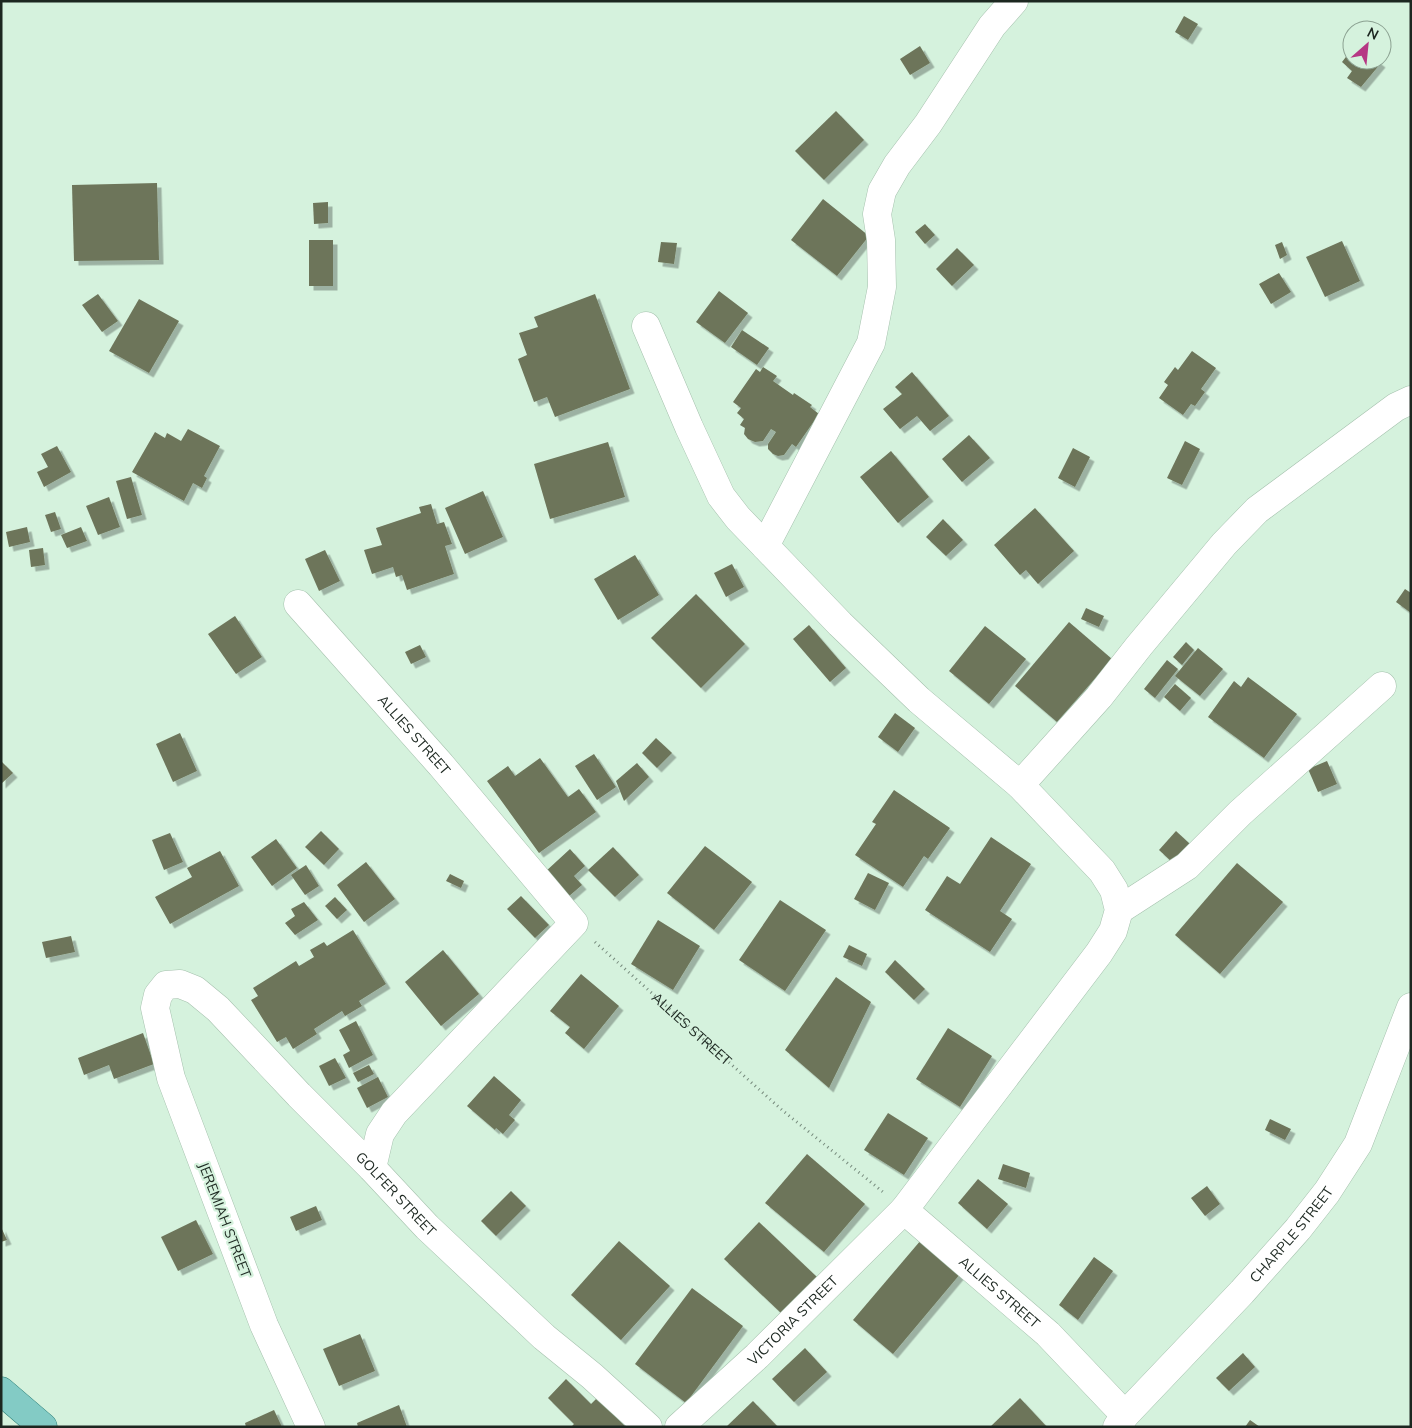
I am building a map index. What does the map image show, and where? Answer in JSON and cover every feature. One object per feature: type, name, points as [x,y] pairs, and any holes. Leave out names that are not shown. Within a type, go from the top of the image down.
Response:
[{"type":"main road","points":[[1,1391],[43,1427]]},
{"type":"street","points":[[765,546],[871,343],[882,287],[881,240],[877,214],[882,190],[992,26],[1014,1]]},
{"type":"street","points":[[646,326],[721,496],[738,518],[840,624],[919,700],[1020,785],[1102,871],[1114,890],[1119,910],[1187,866],[1240,813],[1382,686]]},
{"type":"street","points":[[1020,785],[1099,698],[1139,646],[1224,544],[1257,510],[1396,407],[1411,400]]},
{"type":"street","name":"ALLIES STREET","points":[[298,604],[441,765],[574,923]]},
{"type":"street","name":"VICTORIA STREET","points":[[679,1427],[764,1349],[904,1210],[1099,953],[1113,931],[1119,910]]},
{"type":"street","points":[[372,1168],[380,1134],[394,1113],[574,923]]},
{"type":"street","name":"GOLFER STREET","points":[[155,1008],[158,995],[166,986],[180,984],[195,990],[218,1010],[427,1227],[530,1324],[592,1376],[648,1427]]},
{"type":"street","name":"CHARPLE STREET","points":[[1121,1421],[1242,1292],[1298,1229],[1327,1192],[1358,1144],[1411,1007]]},
{"type":"street","name":"JEREMIAH STREET","points":[[155,1008],[171,1078],[264,1325],[311,1427]]},
{"type":"street","name":"ALLIES STREET","points":[[904,1210],[1048,1334],[1121,1421]]},
{"type":"path","name":"ALLIES STREET","points":[[574,923],[782,1110],[904,1210]]},
{"type":"building","points":[[1184,16],[1198,24],[1188,40],[1175,32]]},
{"type":"building","points":[[920,46],[930,63],[910,75],[900,59]]},
{"type":"building","points":[[1375,70],[1361,87],[1347,78],[1352,71]]},
{"type":"building","points":[[836,111],[864,140],[824,180],[795,151]]},
{"type":"building","points":[[157,183],[159,260],[74,261],[72,185]]},
{"type":"building","points":[[823,199],[869,236],[837,276],[791,240]]},
{"type":"building","points":[[328,202],[328,223],[314,224],[313,203]]},
{"type":"building","points":[[925,224],[935,235],[925,244],[915,232]]},
{"type":"building","points":[[309,240],[333,240],[333,286],[309,286]]},
{"type":"building","points":[[1342,241],[1360,281],[1325,297],[1306,257]]},
{"type":"building","points":[[661,242],[677,243],[674,264],[658,262]]},
{"type":"building","points":[[1282,242],[1287,255],[1280,259],[1275,245]]},
{"type":"building","points":[[957,248],[974,265],[952,286],[936,269]]},
{"type":"building","points":[[1279,273],[1291,292],[1271,304],[1259,284]]},
{"type":"building","points":[[719,291],[748,313],[725,343],[696,322]]},
{"type":"building","points":[[98,294],[118,321],[102,332],[82,305]]},
{"type":"building","points":[[595,294],[630,389],[555,417],[547,397],[534,402],[518,359],[527,355],[519,333],[538,327],[534,317]]},
{"type":"building","points":[[139,299],[179,321],[149,373],[109,351]]},
{"type":"building","points":[[742,330],[769,348],[757,365],[731,347]]},
{"type":"building","points":[[1192,351],[1216,368],[1201,389],[1205,392],[1195,406],[1191,404],[1183,415],[1159,398],[1168,385],[1164,382],[1175,367],[1178,370]]},
{"type":"building","points":[[763,367],[777,376],[773,381],[812,405],[810,407],[819,414],[796,447],[792,444],[784,455],[778,456],[768,449],[768,444],[776,432],[771,429],[763,441],[755,442],[748,439],[744,434],[745,428],[740,425],[744,419],[737,413],[741,408],[733,402],[756,369],[760,372]]},
{"type":"building","points":[[912,372],[949,416],[930,431],[917,416],[900,429],[883,409],[902,394],[895,387]]},
{"type":"building","points":[[188,429],[220,446],[204,476],[207,478],[202,488],[193,483],[184,501],[132,472],[155,432],[165,438],[167,433],[181,441]]},
{"type":"building","points":[[969,435],[990,458],[962,482],[942,459]]},
{"type":"building","points":[[1185,441],[1200,449],[1182,485],[1167,478]]},
{"type":"building","points":[[608,442],[625,497],[550,519],[534,464]]},
{"type":"building","points":[[57,446],[71,472],[44,487],[37,472],[48,467],[41,454]]},
{"type":"building","points":[[1073,448],[1090,457],[1075,487],[1058,478]]},
{"type":"building","points":[[891,451],[929,497],[898,523],[860,477]]},
{"type":"building","points":[[131,477],[142,515],[127,519],[116,481]]},
{"type":"building","points":[[483,491],[503,537],[465,554],[445,508]]},
{"type":"building","points":[[109,497],[120,527],[98,535],[86,506]]},
{"type":"building","points":[[431,504],[437,524],[444,522],[452,544],[445,546],[454,574],[407,590],[402,575],[396,577],[393,567],[372,574],[364,550],[382,545],[376,528],[421,513],[419,507]]},
{"type":"building","points":[[1035,508],[1074,551],[1038,584],[1026,570],[1020,575],[994,545]]},
{"type":"building","points":[[55,512],[61,529],[51,532],[45,515]]},
{"type":"building","points":[[943,519],[963,540],[946,556],[926,537]]},
{"type":"building","points":[[27,527],[30,542],[9,547],[6,532]]},
{"type":"building","points":[[81,527],[87,541],[67,548],[61,535]]},
{"type":"building","points":[[43,548],[45,565],[31,567],[29,550]]},
{"type":"building","points":[[325,550],[340,581],[319,591],[305,559]]},
{"type":"building","points":[[635,555],[659,595],[618,620],[594,579]]},
{"type":"building","points":[[732,564],[744,587],[726,597],[714,573]]},
{"type":"building","points":[[1405,589],[1411,593],[1411,613],[1396,602]]},
{"type":"building","points":[[696,594],[745,644],[701,688],[651,638]]},
{"type":"building","points":[[1086,608],[1104,616],[1099,627],[1081,619]]},
{"type":"building","points":[[235,616],[262,657],[236,674],[208,634]]},
{"type":"building","points":[[1069,622],[1112,659],[1057,722],[1015,686]]},
{"type":"building","points":[[809,625],[846,668],[830,682],[793,639]]},
{"type":"building","points":[[985,626],[1026,659],[989,704],[949,671]]},
{"type":"building","points":[[1186,642],[1194,650],[1182,665],[1173,657]]},
{"type":"building","points":[[420,645],[426,657],[411,664],[405,652]]},
{"type":"building","points":[[1198,648],[1223,669],[1200,696],[1175,676]]},
{"type":"building","points":[[1167,660],[1178,669],[1155,698],[1144,689]]},
{"type":"building","points":[[1248,677],[1297,714],[1264,758],[1208,717],[1234,681],[1241,687]]},
{"type":"building","points":[[1175,684],[1191,698],[1180,711],[1164,697]]},
{"type":"building","points":[[895,713],[915,728],[898,752],[878,737]]},
{"type":"building","points":[[180,733],[197,771],[173,782],[156,744]]},
{"type":"building","points":[[656,738],[672,753],[657,768],[642,753]]},
{"type":"building","points":[[594,754],[616,787],[597,800],[575,766]]},
{"type":"building","points":[[540,758],[568,797],[579,789],[596,812],[539,853],[487,781],[508,766],[515,776]]},
{"type":"building","points":[[1,761],[13,773],[1,784]]},
{"type":"building","points":[[1327,761],[1337,784],[1318,792],[1308,769]]},
{"type":"building","points":[[637,763],[649,777],[624,801],[616,781]]},
{"type":"building","points":[[894,790],[950,828],[928,859],[924,856],[903,887],[855,855],[876,824],[872,822]]},
{"type":"building","points":[[321,831],[339,849],[324,865],[305,847]]},
{"type":"building","points":[[1176,831],[1190,844],[1173,863],[1159,850]]},
{"type":"building","points":[[170,833],[183,862],[164,870],[152,840]]},
{"type":"building","points":[[991,837],[1031,864],[1000,911],[1012,919],[990,952],[925,910],[947,876],[960,884]]},
{"type":"building","points":[[276,839],[297,868],[272,886],[251,857]]},
{"type":"building","points":[[705,846],[752,882],[714,930],[667,893]]},
{"type":"building","points":[[613,847],[639,875],[615,897],[588,870]]},
{"type":"building","points":[[570,849],[585,866],[574,876],[582,885],[568,897],[545,872]]},
{"type":"building","points":[[220,851],[239,886],[170,924],[155,897],[192,877],[187,868]]},
{"type":"building","points":[[366,862],[395,899],[364,922],[337,885]]},
{"type":"building","points":[[1237,863],[1283,902],[1220,974],[1175,935]]},
{"type":"building","points":[[306,865],[319,886],[305,895],[291,875]]},
{"type":"building","points":[[868,873],[889,883],[875,910],[854,899]]},
{"type":"building","points":[[450,874],[464,881],[461,888],[446,881]]},
{"type":"building","points":[[521,896],[549,925],[535,938],[507,909]]},
{"type":"building","points":[[335,897],[347,910],[337,919],[325,906]]},
{"type":"building","points":[[780,900],[826,930],[785,991],[739,960]]},
{"type":"building","points":[[304,902],[318,920],[295,935],[285,923],[295,916],[291,909]]},
{"type":"building","points":[[658,920],[700,946],[673,990],[631,964]]},
{"type":"building","points":[[353,930],[386,984],[359,1001],[362,1006],[345,1016],[342,1011],[314,1029],[317,1034],[293,1049],[286,1037],[277,1042],[251,1000],[258,996],[253,988],[296,961],[299,966],[314,957],[310,950],[324,942],[327,946]]},
{"type":"building","points":[[71,936],[75,952],[46,958],[42,942]]},
{"type":"building","points":[[849,945],[867,954],[862,966],[843,957]]},
{"type":"building","points":[[443,950],[479,994],[441,1026],[405,982]]},
{"type":"building","points":[[895,960],[925,989],[914,1000],[885,972]]},
{"type":"building","points":[[581,974],[619,1006],[584,1049],[565,1033],[570,1027],[550,1011]]},
{"type":"building","points":[[836,977],[871,1002],[829,1088],[785,1050]]},
{"type":"building","points":[[356,1021],[373,1055],[349,1068],[343,1055],[350,1051],[339,1030]]},
{"type":"building","points":[[948,1028],[992,1056],[960,1107],[916,1079]]},
{"type":"building","points":[[143,1033],[154,1064],[114,1079],[109,1065],[84,1075],[78,1058]]},
{"type":"building","points":[[335,1058],[346,1078],[329,1086],[319,1066]]},
{"type":"building","points":[[369,1065],[374,1074],[358,1082],[353,1073]]},
{"type":"building","points":[[494,1076],[521,1100],[509,1115],[515,1120],[503,1134],[496,1128],[495,1130],[467,1106]]},
{"type":"building","points":[[378,1077],[388,1097],[367,1108],[357,1088]]},
{"type":"building","points":[[888,1113],[928,1138],[904,1175],[864,1150]]},
{"type":"building","points":[[1270,1119],[1291,1129],[1285,1140],[1265,1130]]},
{"type":"building","points":[[807,1154],[865,1204],[824,1252],[765,1203]]},
{"type":"building","points":[[1003,1164],[1030,1173],[1026,1188],[998,1179]]},
{"type":"building","points":[[978,1179],[1008,1204],[987,1229],[958,1203]]},
{"type":"building","points":[[1207,1186],[1220,1204],[1205,1216],[1191,1198]]},
{"type":"building","points":[[511,1191],[526,1206],[496,1236],[481,1221]]},
{"type":"building","points":[[316,1206],[322,1220],[296,1231],[290,1217]]},
{"type":"building","points":[[196,1220],[213,1254],[178,1271],[161,1237]]},
{"type":"building","points":[[759,1222],[817,1277],[782,1314],[724,1259]]},
{"type":"building","points":[[1,1227],[7,1240],[1,1242]]},
{"type":"building","points":[[921,1240],[961,1273],[893,1354],[853,1320]]},
{"type":"building","points":[[619,1241],[670,1286],[621,1340],[571,1295]]},
{"type":"building","points":[[1094,1257],[1113,1271],[1078,1320],[1059,1305]]},
{"type":"building","points":[[692,1288],[743,1326],[686,1403],[635,1364]]},
{"type":"building","points":[[360,1334],[375,1371],[339,1386],[323,1349]]},
{"type":"building","points":[[805,1348],[827,1372],[794,1402],[772,1379]]},
{"type":"building","points":[[1243,1353],[1255,1367],[1229,1391],[1216,1378]]},
{"type":"building","points":[[566,1379],[591,1404],[597,1398],[626,1427],[571,1427],[574,1424],[548,1398]]},
{"type":"building","points":[[1020,1398],[1047,1427],[990,1427]]},
{"type":"building","points":[[753,1401],[778,1427],[726,1427]]},
{"type":"building","points":[[399,1405],[407,1427],[358,1427],[357,1423]]},
{"type":"building","points":[[274,1410],[282,1427],[246,1427],[245,1423]]},
{"type":"building","points":[[1250,1420],[1260,1427],[1245,1427]]}]
